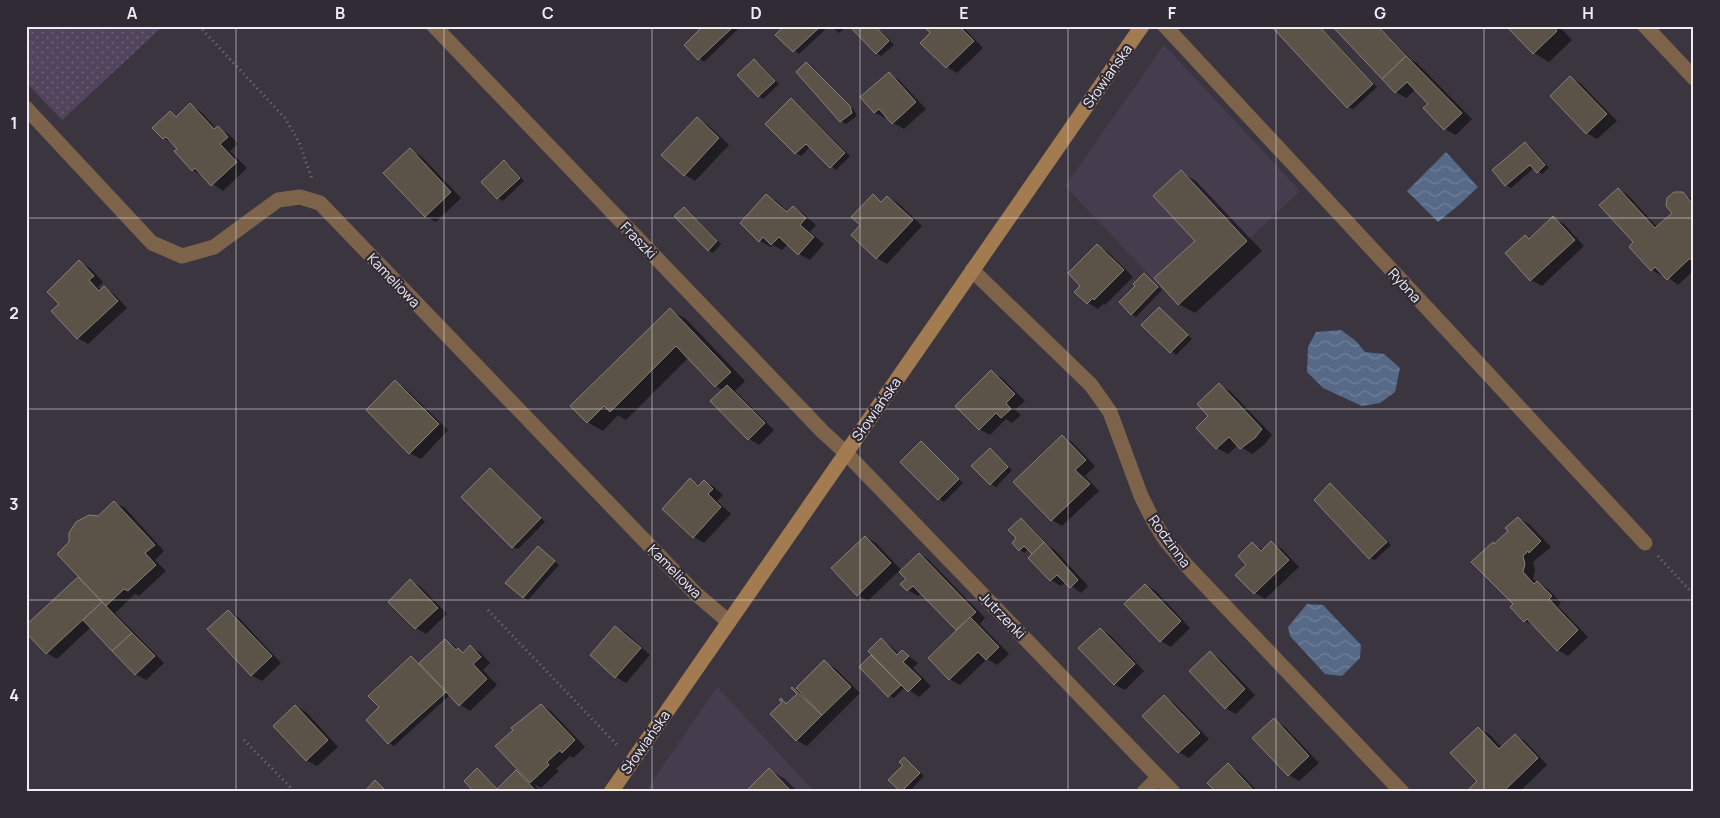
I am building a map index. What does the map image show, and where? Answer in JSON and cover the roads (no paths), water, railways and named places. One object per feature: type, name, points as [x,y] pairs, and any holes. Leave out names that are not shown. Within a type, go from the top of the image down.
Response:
[{"type":"street","name":"Fraszki","points":[[434,26],[823,432],[846,453]]},
{"type":"street","name":"Słowiańska","points":[[611,792],[1142,26]]},
{"type":"street","name":"Rybna","points":[[1165,26],[1645,543]]},
{"type":"street","points":[[1645,26],[1694,78]]},
{"type":"street","name":"Kameliowa","points":[[26,108],[152,243],[182,256],[214,247],[278,200],[300,197],[320,203],[695,593],[729,622]]},
{"type":"street","name":"Rodzinna","points":[[972,270],[1091,385],[1110,412],[1141,496],[1153,520],[1176,553],[1402,792]]},
{"type":"street","name":"Jutrzenki","points":[[846,453],[1173,792]]},
{"type":"street","points":[[1144,792],[1159,777]]},
{"type":"water","points":[[1446,152],[1478,187],[1438,222],[1407,191]]},
{"type":"water","points":[[1341,330],[1356,341],[1365,352],[1384,354],[1400,368],[1395,392],[1380,403],[1362,406],[1323,388],[1307,372],[1308,347],[1316,332]]},
{"type":"water","points":[[1307,604],[1323,605],[1361,645],[1360,658],[1342,676],[1325,674],[1290,636],[1288,627]]}]
